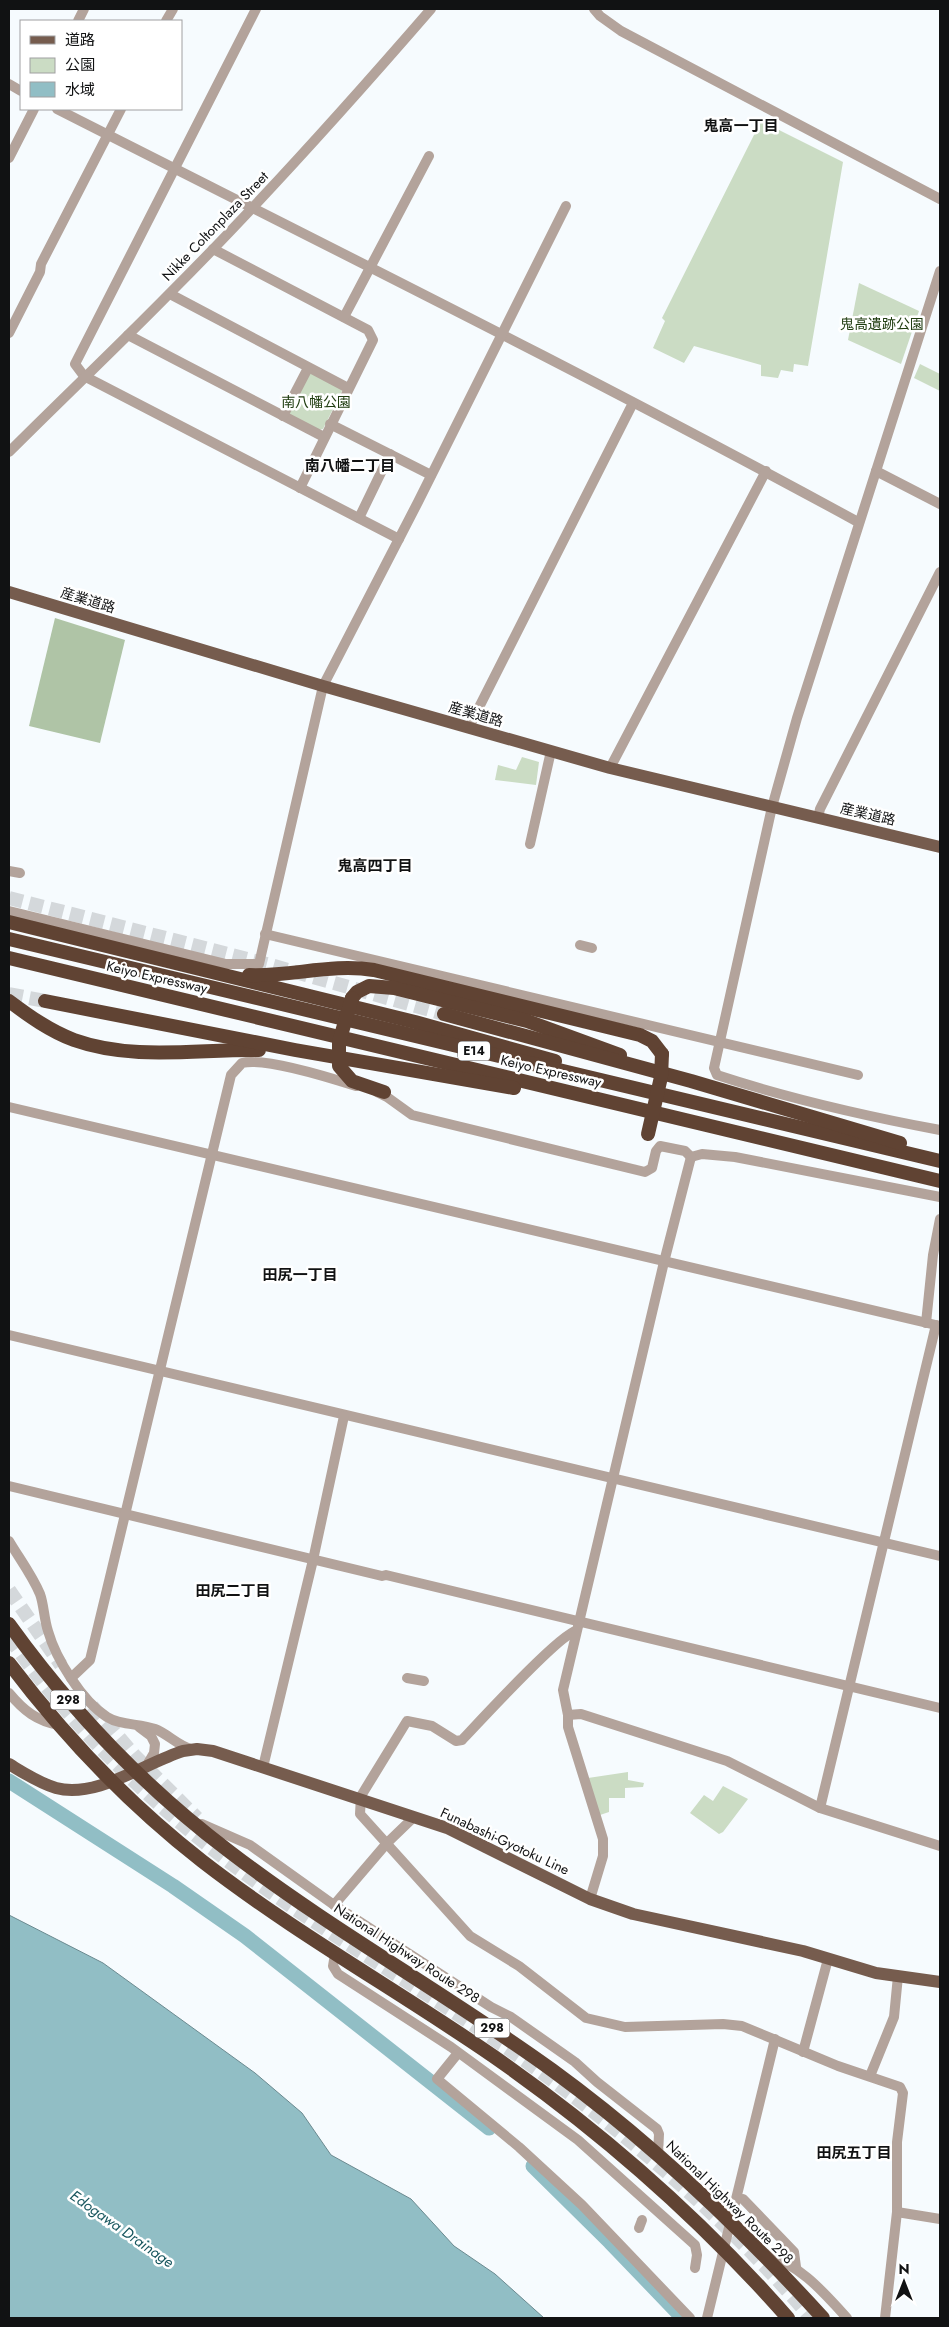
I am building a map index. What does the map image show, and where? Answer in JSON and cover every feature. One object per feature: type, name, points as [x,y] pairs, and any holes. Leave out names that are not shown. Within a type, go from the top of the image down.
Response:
[{"type":"highway","points":[[9,921],[503,1045],[680,1100]]},
{"type":"highway","name":"Keiyo Expressway","points":[[9,939],[940,1161]]},
{"type":"highway","name":"Keiyo Expressway","points":[[9,958],[940,1181]]},
{"type":"highway","points":[[228,975],[277,975],[337,967],[374,970],[635,1034],[652,1041],[662,1054],[661,1077],[648,1134]]},
{"type":"highway","points":[[384,1092],[352,1081],[339,1066],[339,1042],[352,998],[365,987],[381,986],[527,1020],[690,1081]]},
{"type":"highway","points":[[9,1001],[58,1033],[86,1044],[118,1051],[150,1053],[223,1049],[295,1050]]},
{"type":"highway","points":[[45,1001],[295,1050],[642,1110]]},
{"type":"highway","points":[[444,1014],[690,1081],[940,1155]]},
{"type":"highway","name":"298","points":[[9,1610],[46,1672]]},
{"type":"highway","name":"National Highway Route 298","points":[[9,1624],[91,1726],[141,1768],[183,1815],[231,1853],[294,1898],[552,2070],[658,2155],[731,2222],[823,2318]]},
{"type":"highway","name":"298","points":[[9,1663],[59,1725],[111,1781],[153,1820],[202,1861],[264,1906],[492,2056],[587,2126],[664,2192],[724,2247],[787,2318]]},
{"type":"main road","name":"産業道路","points":[[9,592],[323,686],[610,768],[940,847]]},
{"type":"main road","name":"Funabashi-Gyotoku Line","points":[[9,1764],[47,1785],[65,1790],[87,1789],[191,1749],[213,1751],[462,1834],[590,1899],[649,1918],[803,1951],[876,1973],[940,1982]]},
{"type":"street","points":[[256,9],[75,360],[75,364],[84,376],[399,539]]},
{"type":"street","name":"Nikke Coltonplaza Street","points":[[9,452],[84,376],[170,294],[252,209],[365,86],[431,9]]},
{"type":"street","points":[[594,9],[600,16],[621,31],[940,199]]},
{"type":"street","points":[[9,158],[33,110]]},
{"type":"street","points":[[59,110],[502,335],[858,522]]},
{"type":"street","points":[[9,333],[40,272],[41,264],[120,110]]},
{"type":"street","points":[[344,317],[429,156]]},
{"type":"street","points":[[9,910],[226,964],[259,964],[323,686],[566,206]]},
{"type":"street","points":[[213,249],[368,330],[373,340],[300,488]]},
{"type":"street","points":[[940,271],[796,718],[772,807],[714,1061],[717,1075],[873,1118],[940,1130]]},
{"type":"street","points":[[170,294],[348,388]]},
{"type":"street","points":[[128,335],[324,437]]},
{"type":"street","points":[[283,416],[308,368]]},
{"type":"street","points":[[469,727],[633,403]]},
{"type":"street","points":[[330,424],[431,475]]},
{"type":"street","points":[[359,518],[390,454]]},
{"type":"street","points":[[876,471],[940,504]]},
{"type":"street","points":[[610,768],[766,472]]},
{"type":"street","points":[[818,818],[820,809],[940,572]]},
{"type":"street","points":[[530,844],[551,751]]},
{"type":"street","points":[[9,871],[20,874]]},
{"type":"street","points":[[265,934],[858,1075]]},
{"type":"street","points":[[580,945],[592,948]]},
{"type":"street","points":[[71,1678],[90,1660],[231,1075],[237,1066],[248,1062],[294,1070],[372,1091],[387,1097],[412,1115],[645,1172],[652,1168],[656,1151],[660,1146],[684,1151],[691,1157]]},
{"type":"street","points":[[9,1107],[934,1325]]},
{"type":"street","points":[[691,1157],[702,1154],[735,1157],[940,1197]]},
{"type":"street","points":[[590,1899],[603,1856],[603,1839],[568,1727],[568,1715],[563,1690],[664,1262],[691,1157]]},
{"type":"street","points":[[820,1808],[934,1325],[932,1262],[940,1219]]},
{"type":"street","points":[[9,1335],[940,1556]]},
{"type":"street","points":[[263,1767],[313,1560],[344,1416]]},
{"type":"street","points":[[9,1486],[578,1626],[940,1708]]},
{"type":"street","points":[[9,1541],[40,1595],[52,1645],[71,1678],[108,1718],[138,1727],[152,1728],[166,1735],[179,1745],[191,1749]]},
{"type":"street","points":[[578,1626],[552,1648],[462,1740],[456,1740],[432,1726],[407,1721],[360,1800],[360,1814],[470,1936],[526,1970],[572,2009],[586,2018],[625,2027],[733,2025],[750,2028],[803,2052],[897,2085],[903,2089],[897,2142],[897,2212],[885,2318]]},
{"type":"street","points":[[407,1678],[424,1682]]},
{"type":"street","points":[[9,1694],[30,1715],[43,1722],[59,1725]]},
{"type":"street","points":[[568,1715],[581,1714],[727,1761],[820,1808],[940,1846]]},
{"type":"street","points":[[138,1727],[150,1736],[155,1744],[154,1753],[141,1768]]},
{"type":"street","points":[[183,1815],[219,1833],[250,1845],[334,1905],[491,2007],[511,2017],[575,2062],[656,2129],[659,2134],[658,2155]]},
{"type":"street","points":[[334,1905],[387,1842],[414,1817]]},
{"type":"street","points":[[335,1954],[333,1966],[338,1974],[388,2005],[458,2053],[578,2140],[695,2245],[698,2255],[695,2268]]},
{"type":"street","points":[[803,2052],[828,1959]]},
{"type":"street","points":[[870,2076],[894,2017],[898,1976]]},
{"type":"street","points":[[707,2318],[775,2039]]},
{"type":"street","points":[[458,2053],[437,2079],[519,2147],[582,2205],[690,2318]]},
{"type":"street","points":[[644,2198],[651,2192],[664,2192]]},
{"type":"street","points":[[743,2199],[794,2252],[796,2267]]},
{"type":"street","points":[[897,2212],[940,2220]]},
{"type":"street","points":[[760,2252],[783,2259],[796,2267],[847,2318]]},
{"type":"green space","points":[[761,121],[843,162],[808,366],[794,364],[793,372],[781,370],[778,378],[761,376],[761,365],[694,346],[684,363],[653,348],[665,321],[662,318]]},
{"type":"green space","name":"鬼高遺跡公園","points":[[859,283],[919,311],[901,364],[848,340]]},
{"type":"green space","points":[[920,364],[940,374],[940,391],[914,378]]},
{"type":"green space","name":"南八幡公園","points":[[313,373],[341,388],[342,391],[323,429],[319,430],[290,415],[289,412],[308,374]]},
{"type":"green space","points":[[55,618],[125,640],[100,743],[29,726]]},
{"type":"green space","points":[[522,757],[539,762],[536,785],[495,780],[498,765],[516,770]]},
{"type":"green space","points":[[628,1772],[628,1780],[644,1783],[643,1787],[625,1788],[625,1798],[609,1798],[609,1812],[600,1815],[588,1778]]},
{"type":"green space","points":[[723,1786],[748,1799],[723,1832],[719,1834],[690,1813],[704,1795],[713,1801]]},
{"type":"water","name":"Edogawa Drainage","points":[[9,1915],[103,1963],[255,2073],[302,2113],[331,2155],[411,2199],[454,2246],[495,2274],[544,2318],[9,2318]]},
{"type":"waterway","points":[[9,1781],[173,1886],[245,1936],[489,2128]]},
{"type":"waterway","points":[[533,2166],[683,2318]]},
{"type":"tunnel","points":[[9,898],[267,964],[444,1014]]},
{"type":"tunnel","points":[[9,994],[45,1001]]},
{"type":"tunnel","points":[[9,1590],[61,1665]]},
{"type":"tunnel","points":[[9,1637],[53,1695],[77,1722],[128,1775],[182,1824],[245,1874],[317,1924],[465,2019],[584,2104],[704,2206],[778,2280],[811,2318]]},
{"type":"tunnel","points":[[92,1706],[135,1756],[197,1818]]},
{"type":"district","name":"鬼高一丁目","points":[[741,126]]},
{"type":"district","name":"南八幡二丁目","points":[[350,466]]},
{"type":"district","name":"鬼高四丁目","points":[[375,866]]},
{"type":"district","name":"田尻一丁目","points":[[300,1275]]},
{"type":"district","name":"田尻二丁目","points":[[233,1591]]},
{"type":"district","name":"田尻五丁目","points":[[854,2153]]}]
